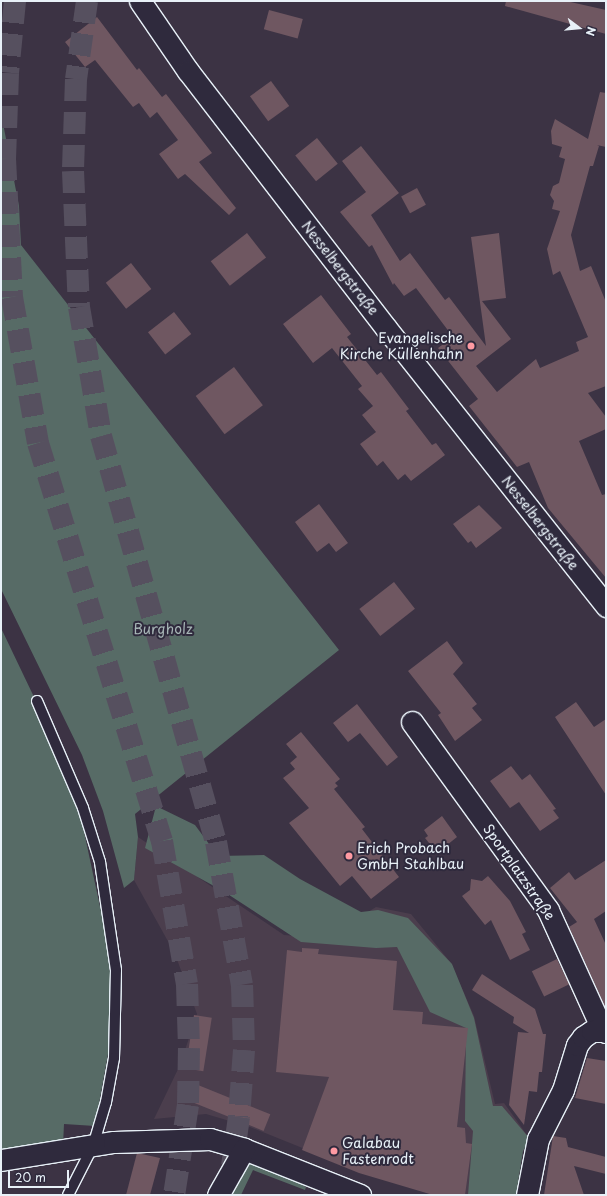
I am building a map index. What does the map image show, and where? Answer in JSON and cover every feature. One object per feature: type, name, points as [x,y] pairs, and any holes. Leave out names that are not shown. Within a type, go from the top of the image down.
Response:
[{"type":"street","name":"Nesselbergstraße","points":[[140,1],[188,71],[381,322],[606,606]]},
{"type":"street","name":"Sportplatzstraße","points":[[412,722],[548,910],[604,1031]]},
{"type":"street","points":[[527,1195],[538,1139],[563,1090],[577,1045],[592,1031],[604,1031]]},
{"type":"street","points":[[1,1160],[148,1139],[210,1139],[244,1149],[360,1195]]},
{"type":"street","points":[[218,1195],[244,1149]]},
{"type":"lane","points":[[37,701],[80,801],[100,862],[116,970],[114,1058],[106,1102],[93,1146],[68,1195]]},
{"type":"shaded area","points":[[138,837],[284,935],[326,938],[376,907],[411,914],[451,963],[474,1016],[495,1104],[504,1103],[527,1135],[515,1142],[503,1195],[434,1195],[357,1170],[250,1127],[206,1114],[154,1119],[180,1065],[197,1014],[175,954],[134,880]]},
{"type":"green space","name":"Burgholz","points":[[1,113],[19,206],[21,245],[339,650],[135,814],[138,837],[134,880],[124,888],[103,811],[82,755],[1,589]]},
{"type":"green space","points":[[1,628],[34,697],[31,699],[68,783],[83,827],[105,930],[113,998],[108,1054],[95,1126],[64,1124],[63,1146],[38,1166],[1,1170]]},
{"type":"green space","points":[[156,806],[195,825],[218,856],[264,855],[300,879],[361,912],[378,910],[408,918],[452,964],[474,1018],[493,1106],[502,1106],[530,1139],[523,1151],[516,1195],[468,1195],[473,1131],[465,1121],[466,1028],[430,1012],[397,947],[376,948],[301,942],[223,891],[145,848]]},
{"type":"green space","points":[[251,1161],[276,1170],[306,1187],[305,1190],[253,1170],[241,1195],[230,1195]]},
{"type":"building","points":[[506,1],[566,1],[606,10],[606,34],[505,6]]},
{"type":"building","points":[[269,10],[303,19],[298,38],[264,29]]},
{"type":"building","points":[[97,17],[137,70],[139,68],[162,97],[166,94],[212,153],[199,162],[236,208],[229,215],[185,174],[178,179],[159,154],[178,140],[157,112],[150,118],[139,103],[133,107],[95,60],[85,67],[65,42]]},
{"type":"building","points":[[271,81],[289,106],[268,121],[250,96]]},
{"type":"building","points":[[600,92],[606,93],[606,147],[597,145],[599,146],[593,166],[590,166],[571,235],[580,271],[591,266],[606,302],[606,386],[588,393],[606,417],[606,429],[579,441],[602,495],[606,494],[606,578],[548,508],[529,462],[517,467],[469,406],[478,399],[438,348],[453,337],[416,288],[404,296],[394,283],[393,285],[372,245],[369,247],[340,212],[366,192],[342,161],[361,146],[399,193],[371,215],[400,261],[410,253],[445,300],[449,297],[486,346],[471,237],[499,233],[506,298],[482,301],[511,339],[476,366],[497,392],[536,359],[540,368],[579,351],[576,342],[588,337],[560,271],[553,275],[547,249],[560,211],[552,209],[554,201],[550,195],[553,186],[559,183],[565,159],[559,157],[562,147],[552,144],[551,131],[555,119],[588,139]]},
{"type":"building","points":[[317,138],[338,164],[316,181],[295,156]]},
{"type":"building","points":[[417,188],[426,205],[410,213],[401,196]]},
{"type":"building","points":[[247,233],[266,257],[230,286],[211,261]]},
{"type":"building","points":[[131,263],[151,289],[126,309],[106,283]]},
{"type":"building","points":[[321,295],[351,334],[347,337],[377,375],[381,372],[409,409],[406,411],[432,445],[436,443],[445,455],[411,481],[405,474],[398,480],[383,461],[377,466],[360,444],[376,432],[362,415],[373,406],[358,389],[362,386],[332,348],[313,363],[283,324]]},
{"type":"building","points":[[174,312],[191,334],[165,354],[148,332]]},
{"type":"building","points":[[234,367],[263,405],[225,434],[196,396]]},
{"type":"building","points":[[319,504],[348,543],[336,552],[329,543],[317,552],[295,522]]},
{"type":"building","points":[[479,505],[502,528],[476,548],[471,541],[468,543],[453,524]]},
{"type":"building","points":[[394,582],[415,609],[380,636],[359,609]]},
{"type":"building","points":[[447,641],[463,663],[453,674],[477,704],[472,708],[482,720],[455,741],[438,715],[441,713],[408,671]]},
{"type":"building","points":[[576,702],[594,727],[606,719],[606,795],[555,717]]},
{"type":"building","points":[[357,704],[398,757],[387,766],[360,733],[348,742],[333,723]]},
{"type":"building","name":"Erich Probach GmbH Stahlbau","points":[[301,732],[340,779],[335,783],[338,786],[334,789],[365,827],[362,829],[399,877],[371,899],[352,876],[340,886],[289,823],[309,808],[283,778],[295,769],[290,763],[297,757],[286,744]]},
{"type":"building","points":[[511,766],[522,780],[530,774],[556,809],[553,810],[559,818],[540,831],[519,802],[510,808],[490,781]]},
{"type":"building","points":[[442,816],[457,837],[437,853],[425,838],[428,836],[424,830]]},
{"type":"building","points":[[606,860],[606,911],[594,919],[606,945],[606,1009],[569,927],[577,922],[550,888],[569,872],[575,880]]},
{"type":"building","points":[[488,876],[510,901],[526,932],[522,934],[530,950],[510,960],[491,920],[485,925],[462,896],[470,890],[471,879],[482,881]]},
{"type":"building","points":[[302,948],[319,949],[318,954],[397,961],[393,1010],[423,1012],[422,1024],[468,1028],[457,1127],[465,1128],[466,1143],[472,1144],[465,1195],[433,1195],[359,1173],[302,1150],[329,1077],[276,1072],[287,950],[302,952]]},
{"type":"building","points":[[557,959],[569,984],[544,996],[532,971]]},
{"type":"building","points":[[482,974],[535,1009],[543,1034],[546,1034],[542,1072],[539,1072],[537,1092],[529,1091],[524,1125],[509,1105],[518,1032],[529,1033],[513,1023],[514,1017],[472,990]]},
{"type":"building","points":[[194,1015],[212,1018],[203,1071],[186,1068]]},
{"type":"building","points":[[587,1058],[606,1061],[606,1104],[575,1098]]},
{"type":"building","points":[[198,1085],[270,1114],[264,1131],[191,1102]]},
{"type":"building","points":[[553,1136],[566,1138],[568,1147],[606,1157],[606,1174],[574,1166],[584,1195],[544,1195]]},
{"type":"building","points":[[137,1153],[160,1158],[150,1195],[126,1195]]},
{"type":"tunnel","points":[[15,1],[8,73],[5,159],[12,297],[38,443],[162,841],[187,984],[189,1048],[188,1105],[174,1195]]},
{"type":"tunnel","points":[[87,1],[76,79],[73,171],[79,307],[101,436],[216,842],[242,985],[244,1050],[239,1117],[232,1166]]},
{"type":"place","name":"Evangelische Kirche Küllenhahn","points":[[471,346]]},
{"type":"place","name":"Erich Probach GmbH Stahlbau","points":[[349,856]]},
{"type":"place","name":"Galabau Fastenrodt","points":[[334,1151]]}]
